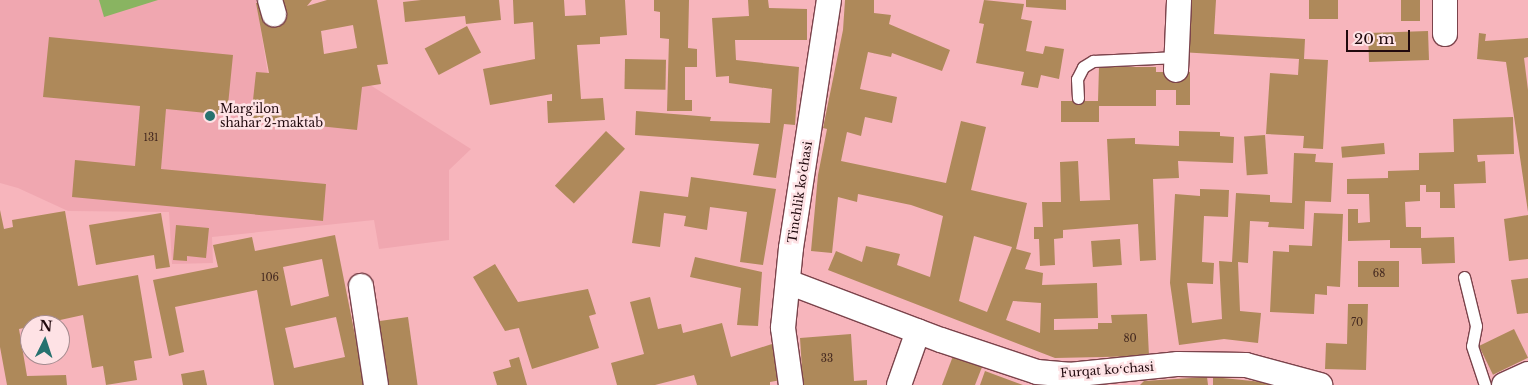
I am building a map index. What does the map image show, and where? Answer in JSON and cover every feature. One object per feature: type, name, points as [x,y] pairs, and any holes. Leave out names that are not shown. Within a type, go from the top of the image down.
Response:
[{"type":"street","name":"Tinchlik ko'chasi","points":[[791,385],[783,328],[829,0]]},
{"type":"street","points":[[1176,64],[1179,0]]},
{"type":"street","points":[[1445,0],[1445,34]]},
{"type":"street","name":"Furqat koʻchasi","points":[[788,282],[918,331],[1036,372],[1069,375],[1178,364],[1246,365],[1320,385]]},
{"type":"street","points":[[361,286],[376,385]]},
{"type":"street","points":[[899,385],[918,331]]},
{"type":"street","points":[[1504,385],[1528,374]]},
{"type":"lane","points":[[1078,98],[1077,79],[1083,67],[1093,61],[1176,64]]},
{"type":"lane","points":[[1464,277],[1476,326],[1472,346],[1485,385]]},
{"type":"shaded area","name":"Marg'ilon shahar 2-maktab","points":[[0,0],[256,0],[268,75],[367,83],[471,149],[449,170],[449,240],[379,249],[374,220],[212,237],[213,263],[172,264],[169,212],[68,211],[18,188],[0,183]]},
{"type":"green space","points":[[99,0],[158,0],[104,17]]},
{"type":"building","points":[[276,0],[312,0],[307,6],[327,0],[377,0],[388,64],[377,65],[381,84],[362,87],[357,130],[251,119],[256,72],[269,73],[256,3]],"holes":[[[353,25],[357,48],[324,54],[321,31]]]},
{"type":"building","points":[[421,0],[499,0],[501,20],[466,24],[465,16],[405,22],[403,2]]},
{"type":"building","points":[[513,0],[564,0],[565,16],[586,15],[585,0],[625,0],[627,35],[600,37],[600,44],[577,45],[581,99],[603,98],[605,120],[548,123],[547,101],[552,101],[552,94],[490,105],[483,69],[535,59],[533,22],[514,24]]},
{"type":"building","points":[[654,0],[689,0],[688,48],[697,49],[697,67],[685,67],[685,100],[692,100],[692,111],[667,111],[669,39],[660,38],[660,12],[654,11]]},
{"type":"building","points":[[748,0],[768,0],[769,8],[807,9],[807,40],[735,40],[736,60],[799,67],[795,125],[784,124],[776,178],[753,175],[759,144],[635,135],[636,111],[711,117],[710,121],[770,123],[772,89],[729,83],[729,76],[716,77],[712,18],[749,16]]},
{"type":"building","points":[[845,0],[874,0],[874,13],[891,15],[889,24],[950,50],[942,71],[892,53],[891,57],[868,52],[860,89],[897,97],[892,123],[865,117],[861,136],[847,132],[841,161],[946,183],[961,121],[986,127],[971,190],[1027,203],[1016,249],[1031,253],[1025,269],[1043,273],[1042,285],[1097,283],[1098,318],[1054,319],[1054,330],[1098,329],[1098,323],[1112,323],[1111,315],[1147,314],[1149,356],[1055,358],[828,270],[836,251],[862,262],[866,246],[900,254],[897,265],[930,277],[943,216],[911,205],[858,194],[857,202],[838,197],[832,253],[811,251],[818,175],[827,129],[823,128],[843,30]],"holes":[[[974,236],[1012,247],[987,312],[959,301]],[[1013,301],[1041,303],[1040,333],[1006,320]]]},
{"type":"building","points":[[984,0],[1024,4],[1021,19],[1032,21],[1026,51],[1043,54],[1045,46],[1064,49],[1059,79],[1041,75],[1038,88],[1021,85],[1024,72],[976,63],[984,24],[979,23]]},
{"type":"building","points":[[1026,0],[1066,0],[1066,10],[1026,7]]},
{"type":"building","points":[[1183,0],[1216,0],[1214,34],[1305,39],[1304,59],[1328,60],[1323,149],[1303,148],[1304,136],[1266,134],[1270,73],[1298,75],[1299,59],[1180,52]]},
{"type":"building","points":[[1309,0],[1338,0],[1338,19],[1309,19]]},
{"type":"building","points":[[1401,0],[1420,0],[1420,21],[1401,21]]},
{"type":"building","points":[[467,26],[481,52],[439,75],[425,49]]},
{"type":"building","points":[[1428,31],[1429,60],[1369,62],[1368,33]]},
{"type":"building","points":[[1479,33],[1486,34],[1485,41],[1528,38],[1528,57],[1524,58],[1528,90],[1528,212],[1506,62],[1477,59]]},
{"type":"building","points":[[49,37],[233,55],[227,115],[166,109],[161,169],[326,184],[323,221],[72,197],[75,160],[135,166],[140,106],[43,97]]},
{"type":"building","points":[[625,59],[666,60],[665,90],[624,89]]},
{"type":"building","points":[[1099,67],[1156,67],[1156,72],[1190,72],[1190,105],[1176,105],[1176,90],[1156,90],[1156,106],[1099,106],[1099,122],[1061,122],[1061,101],[1098,101]]},
{"type":"building","points":[[1513,117],[1514,154],[1477,155],[1478,162],[1485,161],[1486,183],[1454,184],[1455,208],[1440,208],[1440,192],[1426,192],[1426,185],[1420,185],[1420,201],[1405,202],[1406,227],[1421,227],[1421,238],[1454,237],[1455,263],[1422,264],[1421,248],[1390,248],[1390,240],[1348,241],[1348,209],[1358,209],[1358,223],[1370,222],[1369,194],[1347,194],[1347,179],[1388,178],[1388,171],[1419,170],[1419,153],[1454,152],[1453,119]]},
{"type":"building","points":[[606,131],[625,149],[574,204],[555,186]]},
{"type":"building","points":[[1179,131],[1220,132],[1220,136],[1234,137],[1233,163],[1178,161],[1179,178],[1153,179],[1156,260],[1140,261],[1138,224],[1063,230],[1063,238],[1054,239],[1055,265],[1040,266],[1039,239],[1034,239],[1034,227],[1043,227],[1042,202],[1061,202],[1060,162],[1078,161],[1080,201],[1110,200],[1107,139],[1135,138],[1135,144],[1179,146]]},
{"type":"building","points":[[1265,135],[1268,174],[1247,175],[1244,136]]},
{"type":"building","points":[[1384,143],[1385,154],[1342,158],[1341,147]]},
{"type":"building","points":[[1294,153],[1316,154],[1315,162],[1333,163],[1331,202],[1305,201],[1304,229],[1268,227],[1269,222],[1250,221],[1248,263],[1238,262],[1240,311],[1261,313],[1258,343],[1224,339],[1179,345],[1170,283],[1175,194],[1200,196],[1200,189],[1229,190],[1228,217],[1204,216],[1202,262],[1214,263],[1213,284],[1187,283],[1192,323],[1222,319],[1219,261],[1232,262],[1236,193],[1270,195],[1270,202],[1292,203]]},
{"type":"building","points":[[691,177],[776,189],[763,265],[740,262],[747,212],[710,207],[707,230],[684,226],[686,216],[664,213],[660,247],[632,243],[640,191],[688,197]]},
{"type":"building","points":[[0,210],[4,229],[13,227],[12,220],[65,211],[78,286],[138,275],[152,358],[134,361],[137,380],[106,385],[103,366],[92,368],[83,315],[70,318],[70,315],[20,315],[20,365],[25,365],[27,376],[66,375],[67,385],[7,385],[0,347]]},
{"type":"building","points":[[161,213],[170,267],[156,269],[154,255],[96,265],[89,225]]},
{"type":"building","points":[[1314,213],[1343,214],[1340,287],[1327,286],[1327,295],[1315,294],[1314,314],[1270,312],[1273,251],[1289,252],[1289,245],[1312,246]]},
{"type":"building","points":[[1528,215],[1528,259],[1509,261],[1504,219]]},
{"type":"building","points":[[176,225],[209,228],[206,258],[187,256],[187,261],[173,260]]},
{"type":"building","points":[[335,235],[365,385],[274,385],[257,290],[175,307],[184,352],[169,356],[153,280],[218,267],[213,245],[252,237],[255,251]],"holes":[[[322,259],[329,296],[291,306],[283,267]],[[336,317],[345,357],[294,368],[285,328]]]},
{"type":"building","points":[[1120,239],[1122,265],[1093,267],[1091,241]]},
{"type":"building","points":[[695,257],[762,272],[758,326],[737,325],[741,288],[690,277]]},
{"type":"building","points":[[1358,261],[1399,261],[1399,287],[1358,287]]},
{"type":"building","points":[[495,264],[518,302],[588,289],[596,314],[589,316],[599,348],[532,369],[519,328],[505,331],[473,277]]},
{"type":"building","points":[[1528,278],[1528,313],[1517,314],[1511,280]]},
{"type":"building","points":[[650,297],[658,329],[681,324],[683,333],[722,323],[731,357],[772,344],[781,380],[770,382],[770,385],[697,385],[694,375],[655,385],[617,385],[611,363],[644,354],[630,302]]},
{"type":"building","points":[[1348,304],[1368,304],[1366,370],[1325,369],[1326,343],[1347,344]]},
{"type":"building","points":[[408,317],[418,385],[385,385],[376,321]]},
{"type":"building","points":[[1514,329],[1528,358],[1493,375],[1479,346]]},
{"type":"building","points":[[851,334],[854,381],[867,380],[867,385],[803,385],[800,338]]},
{"type":"building","points":[[953,356],[982,367],[975,385],[942,385]]},
{"type":"building","points":[[519,357],[527,385],[497,385],[493,372],[511,367],[509,360]]},
{"type":"building","points":[[204,370],[207,385],[183,385],[181,374]]},
{"type":"building","points":[[985,371],[1023,385],[980,385]]},
{"type":"building","points":[[1207,377],[1208,385],[1140,385],[1144,381]]},
{"type":"building","points":[[1213,377],[1273,383],[1273,385],[1213,385]]},
{"type":"place","name":"Marg'ilon shahar 2-maktab","points":[[210,116]]}]
